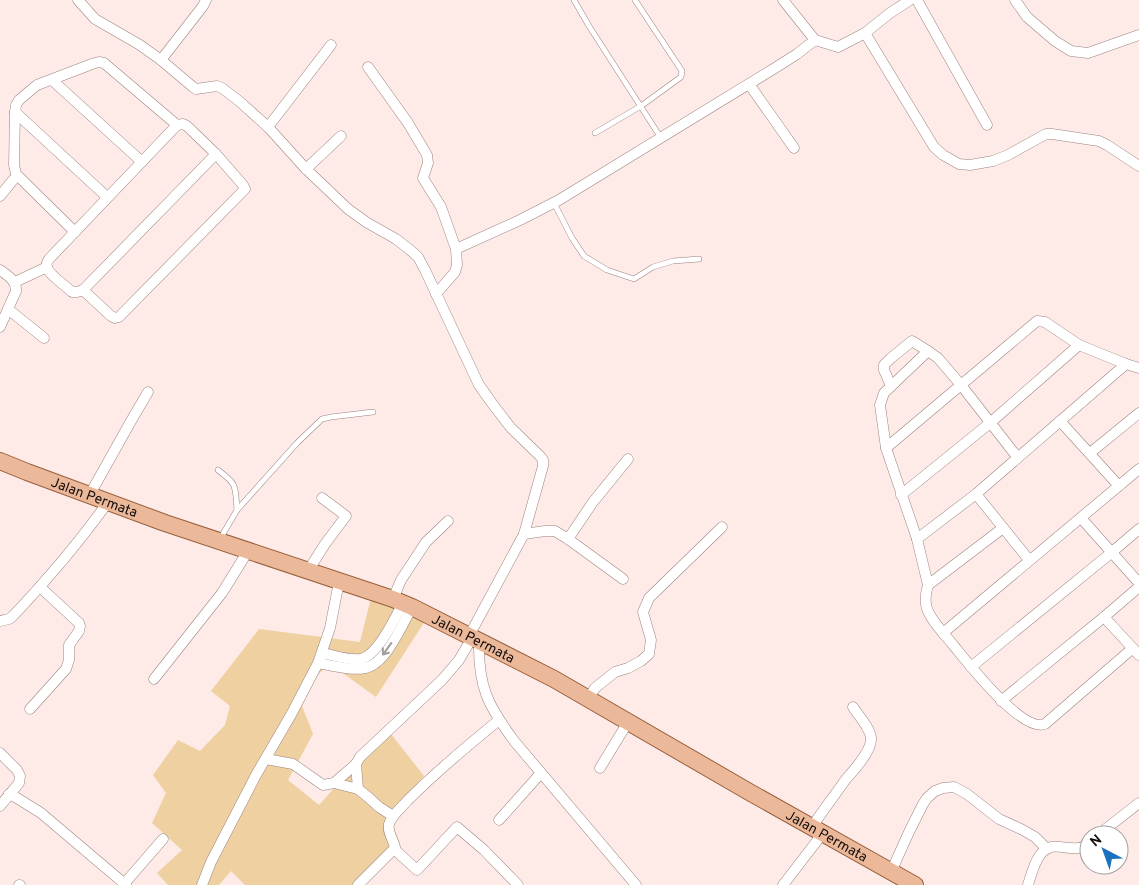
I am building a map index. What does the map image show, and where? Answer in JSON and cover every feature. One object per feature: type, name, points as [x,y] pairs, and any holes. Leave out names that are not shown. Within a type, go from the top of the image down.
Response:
[{"type":"main road","name":"Jalan Permata","points":[[0,461],[89,496],[218,542],[403,603],[554,679],[751,793],[916,885]]},
{"type":"street","points":[[161,60],[206,0]]},
{"type":"street","points":[[783,0],[815,40],[838,47],[865,33],[910,0]]},
{"type":"street","points":[[917,0],[987,125]]},
{"type":"street","points":[[1015,0],[1027,17],[1055,41],[1071,51],[1088,53],[1139,35]]},
{"type":"street","points":[[79,1],[95,19],[127,36],[161,60],[196,89],[217,86],[222,88],[268,127],[306,169],[358,217],[396,239],[418,257],[479,385],[511,428],[543,460],[524,534],[474,638],[442,680],[334,783],[323,786],[293,764],[266,759]]},
{"type":"street","points":[[865,33],[934,147],[943,155],[959,164],[970,165],[993,161],[1046,134],[1052,134],[1099,141],[1139,166]]},
{"type":"street","points":[[456,249],[520,220],[554,202],[749,84],[797,54],[815,40]]},
{"type":"street","points":[[268,127],[331,45]]},
{"type":"street","points":[[75,232],[16,174],[14,165],[15,112],[19,100],[37,85],[99,62],[104,63],[177,126]]},
{"type":"street","points":[[368,67],[408,123],[427,155],[428,163],[423,178],[441,206],[456,249],[457,265],[455,272],[436,294]]},
{"type":"street","points":[[52,80],[142,162]]},
{"type":"street","points":[[749,84],[794,148]]},
{"type":"street","points":[[15,112],[108,198]]},
{"type":"street","points":[[83,290],[111,316],[119,317],[245,189],[216,154],[187,126],[180,124],[177,126],[49,259],[47,267],[50,272],[72,292],[83,290],[216,154]]},
{"type":"street","points":[[306,169],[341,136]]},
{"type":"street","points":[[0,196],[13,180]]},
{"type":"street","points":[[15,282],[47,267]]},
{"type":"street","points":[[0,270],[15,282],[16,286],[16,291],[0,327]]},
{"type":"street","points":[[8,309],[44,338]]},
{"type":"street","points":[[886,448],[1038,321],[1045,322],[1079,346],[1139,368]]},
{"type":"street","points":[[891,386],[884,370],[885,363],[912,341],[938,358],[1018,458]]},
{"type":"street","points":[[902,495],[990,423],[1079,346]]},
{"type":"street","points":[[928,351],[884,393],[880,405],[886,448],[917,539],[928,585],[926,604],[929,615],[1001,701],[1036,726],[1045,724],[1136,651],[1104,617]]},
{"type":"street","points":[[917,539],[976,494],[1126,364]]},
{"type":"street","points":[[89,496],[148,392]]},
{"type":"street","points":[[1090,453],[1139,413]]},
{"type":"street","points":[[1060,421],[1119,486]]},
{"type":"street","points":[[568,539],[593,502],[628,459]]},
{"type":"street","points":[[943,633],[1139,469]]},
{"type":"street","points":[[976,494],[1029,560]]},
{"type":"street","points":[[308,571],[346,516],[322,498]]},
{"type":"street","points":[[0,621],[12,617],[40,587],[76,545],[108,502]]},
{"type":"street","points":[[1081,518],[1139,583]]},
{"type":"street","points":[[318,663],[364,668],[372,666],[389,648],[403,603],[401,580],[426,542],[448,521]]},
{"type":"street","points":[[588,699],[595,688],[605,680],[616,672],[641,661],[649,654],[651,640],[643,612],[649,598],[722,527]]},
{"type":"street","points":[[928,585],[1004,528]]},
{"type":"street","points":[[971,667],[1139,529]]},
{"type":"street","points":[[524,534],[555,531],[623,579]]},
{"type":"street","points":[[154,679],[222,594],[248,551]]},
{"type":"street","points":[[202,885],[211,862],[256,775],[318,663],[330,628],[339,582]]},
{"type":"street","points":[[30,709],[66,669],[69,660],[69,645],[79,631],[80,626],[64,608],[40,587]]},
{"type":"street","points":[[1001,701],[1139,587]]},
{"type":"street","points":[[322,653],[354,659],[362,659],[368,656],[381,642],[403,603]]},
{"type":"street","points":[[474,638],[483,688],[488,702],[499,720],[515,742],[636,885]]},
{"type":"street","points":[[783,885],[818,830],[820,815],[864,757],[871,742],[871,735],[853,707]]},
{"type":"street","points":[[499,720],[431,777],[393,816],[389,829],[395,846],[394,849],[417,870],[457,827],[484,850],[518,885]]},
{"type":"street","points":[[600,768],[628,722]]},
{"type":"street","points":[[0,753],[20,776],[19,783],[0,806]]},
{"type":"street","points":[[356,764],[358,789]]},
{"type":"street","points":[[500,820],[541,773]]},
{"type":"street","points":[[334,783],[358,789],[393,816]]},
{"type":"street","points":[[891,872],[923,804],[927,798],[943,788],[954,788],[967,794],[999,819],[1021,828],[1035,837],[1047,849]]},
{"type":"street","points":[[9,794],[41,814],[125,884],[163,839]]},
{"type":"street","points":[[1111,825],[1139,803]]},
{"type":"street","points":[[1028,885],[1037,860],[1047,849],[1058,846],[1079,847]]},
{"type":"street","points":[[358,885],[394,849]]},
{"type":"lane","points":[[574,0],[661,138]]},
{"type":"lane","points":[[595,133],[641,106],[679,80],[682,74],[682,71],[635,0]]},
{"type":"lane","points":[[554,202],[572,238],[584,256],[607,270],[634,279],[653,267],[673,261],[699,260]]},
{"type":"lane","points":[[218,542],[237,510],[297,443],[322,419],[331,416],[373,412]]},
{"type":"lane","points":[[218,470],[230,479],[236,488],[237,510]]},
{"type":"shaded area","points":[[372,594],[427,618],[376,697],[330,664],[314,678],[302,706],[313,734],[288,780],[319,805],[387,729],[424,776],[389,814],[400,844],[355,885],[245,885],[231,871],[219,885],[168,885],[157,873],[182,850],[152,823],[166,793],[153,775],[178,740],[200,751],[225,725],[230,706],[211,691],[259,629],[360,642]]}]
